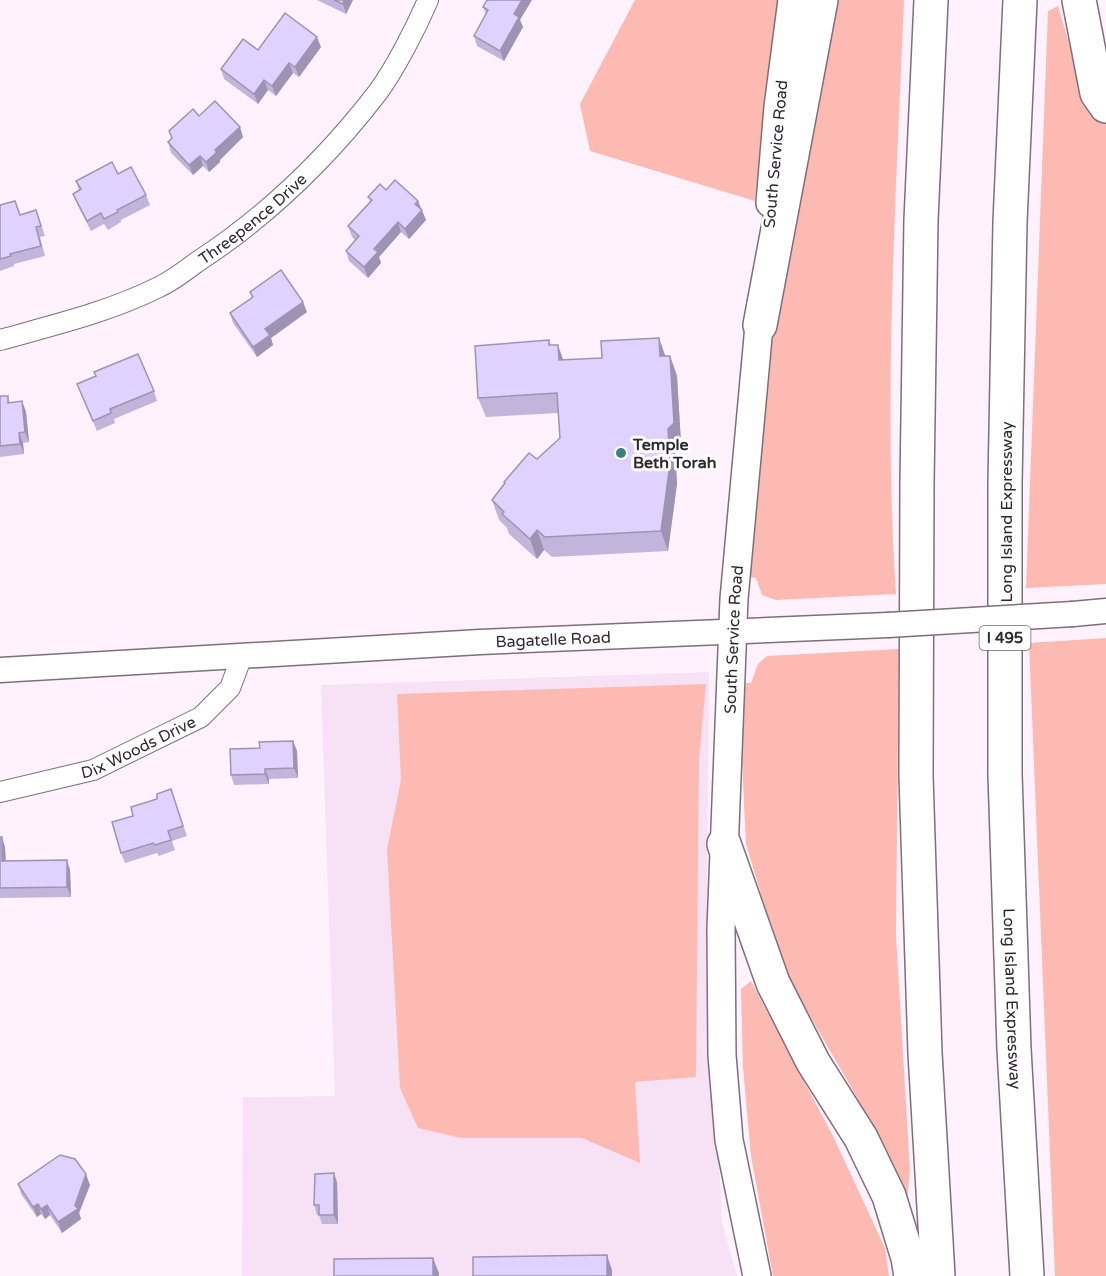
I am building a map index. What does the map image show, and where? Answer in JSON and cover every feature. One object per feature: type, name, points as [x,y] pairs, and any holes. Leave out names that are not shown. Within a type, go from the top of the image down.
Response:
[{"type":"highway","points":[[760,325],[821,0]]},
{"type":"highway","points":[[931,0],[921,220],[916,776],[925,1053],[938,1276]]},
{"type":"highway","name":"Long Island Expressway","points":[[1020,0],[1010,234],[1005,483],[1005,774],[1014,1049],[1027,1276]]},
{"type":"highway","points":[[1079,0],[1097,93],[1106,106]]},
{"type":"highway","points":[[724,844],[773,983],[813,1062],[861,1138],[890,1196],[911,1276]]},
{"type":"main road","name":"South Service Road","points":[[757,1276],[729,1140],[724,1077],[721,929],[732,632],[778,107],[792,0]]},
{"type":"street","name":"Threepence Drive","points":[[0,340],[96,314],[161,286],[234,238],[335,144],[379,90],[418,23],[428,0]]},
{"type":"street","name":"Bagatelle Road","points":[[0,670],[491,641],[888,625],[1106,611]]},
{"type":"street","name":"Dix Woods Drive","points":[[0,792],[93,770],[201,717],[230,688],[242,656]]},
{"type":"shaded area","points":[[635,0],[779,0],[755,201],[590,151],[580,104]]},
{"type":"shaded area","points":[[833,0],[904,0],[892,297],[891,446],[896,594],[776,600],[762,595],[756,578],[750,577],[765,388],[791,211]]},
{"type":"shaded area","points":[[1058,6],[1072,53],[1106,125],[1106,584],[1026,588],[1048,11]]},
{"type":"shaded area","points":[[1106,638],[1106,1276],[1055,1276],[1029,643]]},
{"type":"shaded area","points":[[899,649],[896,935],[910,1171],[907,1202],[855,1094],[784,971],[746,844],[740,721],[746,683],[751,683],[758,664],[767,656]]},
{"type":"shaded area","points":[[709,672],[707,907],[722,1223],[737,1276],[242,1276],[243,1097],[335,1096],[321,685]]},
{"type":"shaded area","points":[[706,684],[699,760],[696,1077],[635,1082],[640,1163],[582,1138],[461,1138],[418,1128],[400,1088],[387,849],[401,780],[397,694]]},
{"type":"shaded area","points":[[751,981],[833,1136],[885,1248],[889,1276],[773,1276],[751,1156],[743,1067],[741,989]]},
{"type":"building","points":[[487,0],[522,0],[514,14],[519,17],[500,51],[474,36],[488,10],[483,7]]},
{"type":"building","points":[[285,13],[317,37],[295,67],[289,63],[272,86],[264,80],[254,94],[221,69],[243,39],[258,50]]},
{"type":"building","points":[[215,101],[240,127],[215,150],[217,152],[206,162],[200,156],[189,165],[168,142],[172,138],[169,131],[193,109],[199,116]]},
{"type":"building","points":[[112,162],[118,174],[131,167],[146,195],[104,219],[101,213],[87,221],[73,194],[81,189],[76,181]]},
{"type":"building","points":[[395,180],[418,201],[415,204],[422,210],[405,229],[398,222],[374,249],[378,252],[364,267],[346,251],[359,236],[348,226],[372,200],[368,197],[380,184],[386,190]]},
{"type":"building","points":[[15,201],[20,215],[36,210],[41,226],[36,227],[41,246],[0,259],[0,205]]},
{"type":"building","points":[[281,270],[303,302],[265,329],[270,335],[253,347],[230,313],[253,297],[250,292]]},
{"type":"building","name":"Temple Beth Torah","points":[[659,338],[660,356],[670,356],[674,423],[668,429],[670,464],[661,531],[545,537],[537,530],[530,539],[502,514],[504,512],[492,500],[529,453],[537,459],[560,438],[557,393],[478,398],[475,346],[549,340],[549,345],[558,345],[559,360],[602,358],[601,341]]},
{"type":"building","points":[[138,354],[154,391],[110,409],[111,413],[93,421],[77,384],[96,376],[94,372]]},
{"type":"building","points":[[0,396],[8,396],[8,403],[22,401],[25,432],[19,433],[20,444],[0,446]]},
{"type":"building","points":[[293,741],[294,768],[265,769],[265,774],[231,775],[230,749],[260,748],[259,742]]},
{"type":"building","points":[[171,789],[183,826],[168,831],[171,840],[121,853],[112,822],[133,816],[131,807],[157,799],[157,794]]},
{"type":"building","points":[[0,837],[2,837],[2,861],[67,860],[67,887],[0,888]]},
{"type":"building","points":[[60,1155],[75,1159],[86,1174],[75,1205],[78,1209],[58,1222],[47,1205],[41,1209],[38,1204],[33,1207],[18,1184]]},
{"type":"building","points":[[334,1173],[334,1215],[319,1215],[319,1205],[314,1205],[315,1174]]},
{"type":"building","points":[[607,1255],[607,1276],[473,1276],[473,1257]]},
{"type":"building","points":[[433,1258],[433,1276],[334,1276],[334,1259]]},
{"type":"place","name":"Temple Beth Torah","points":[[621,453]]}]
